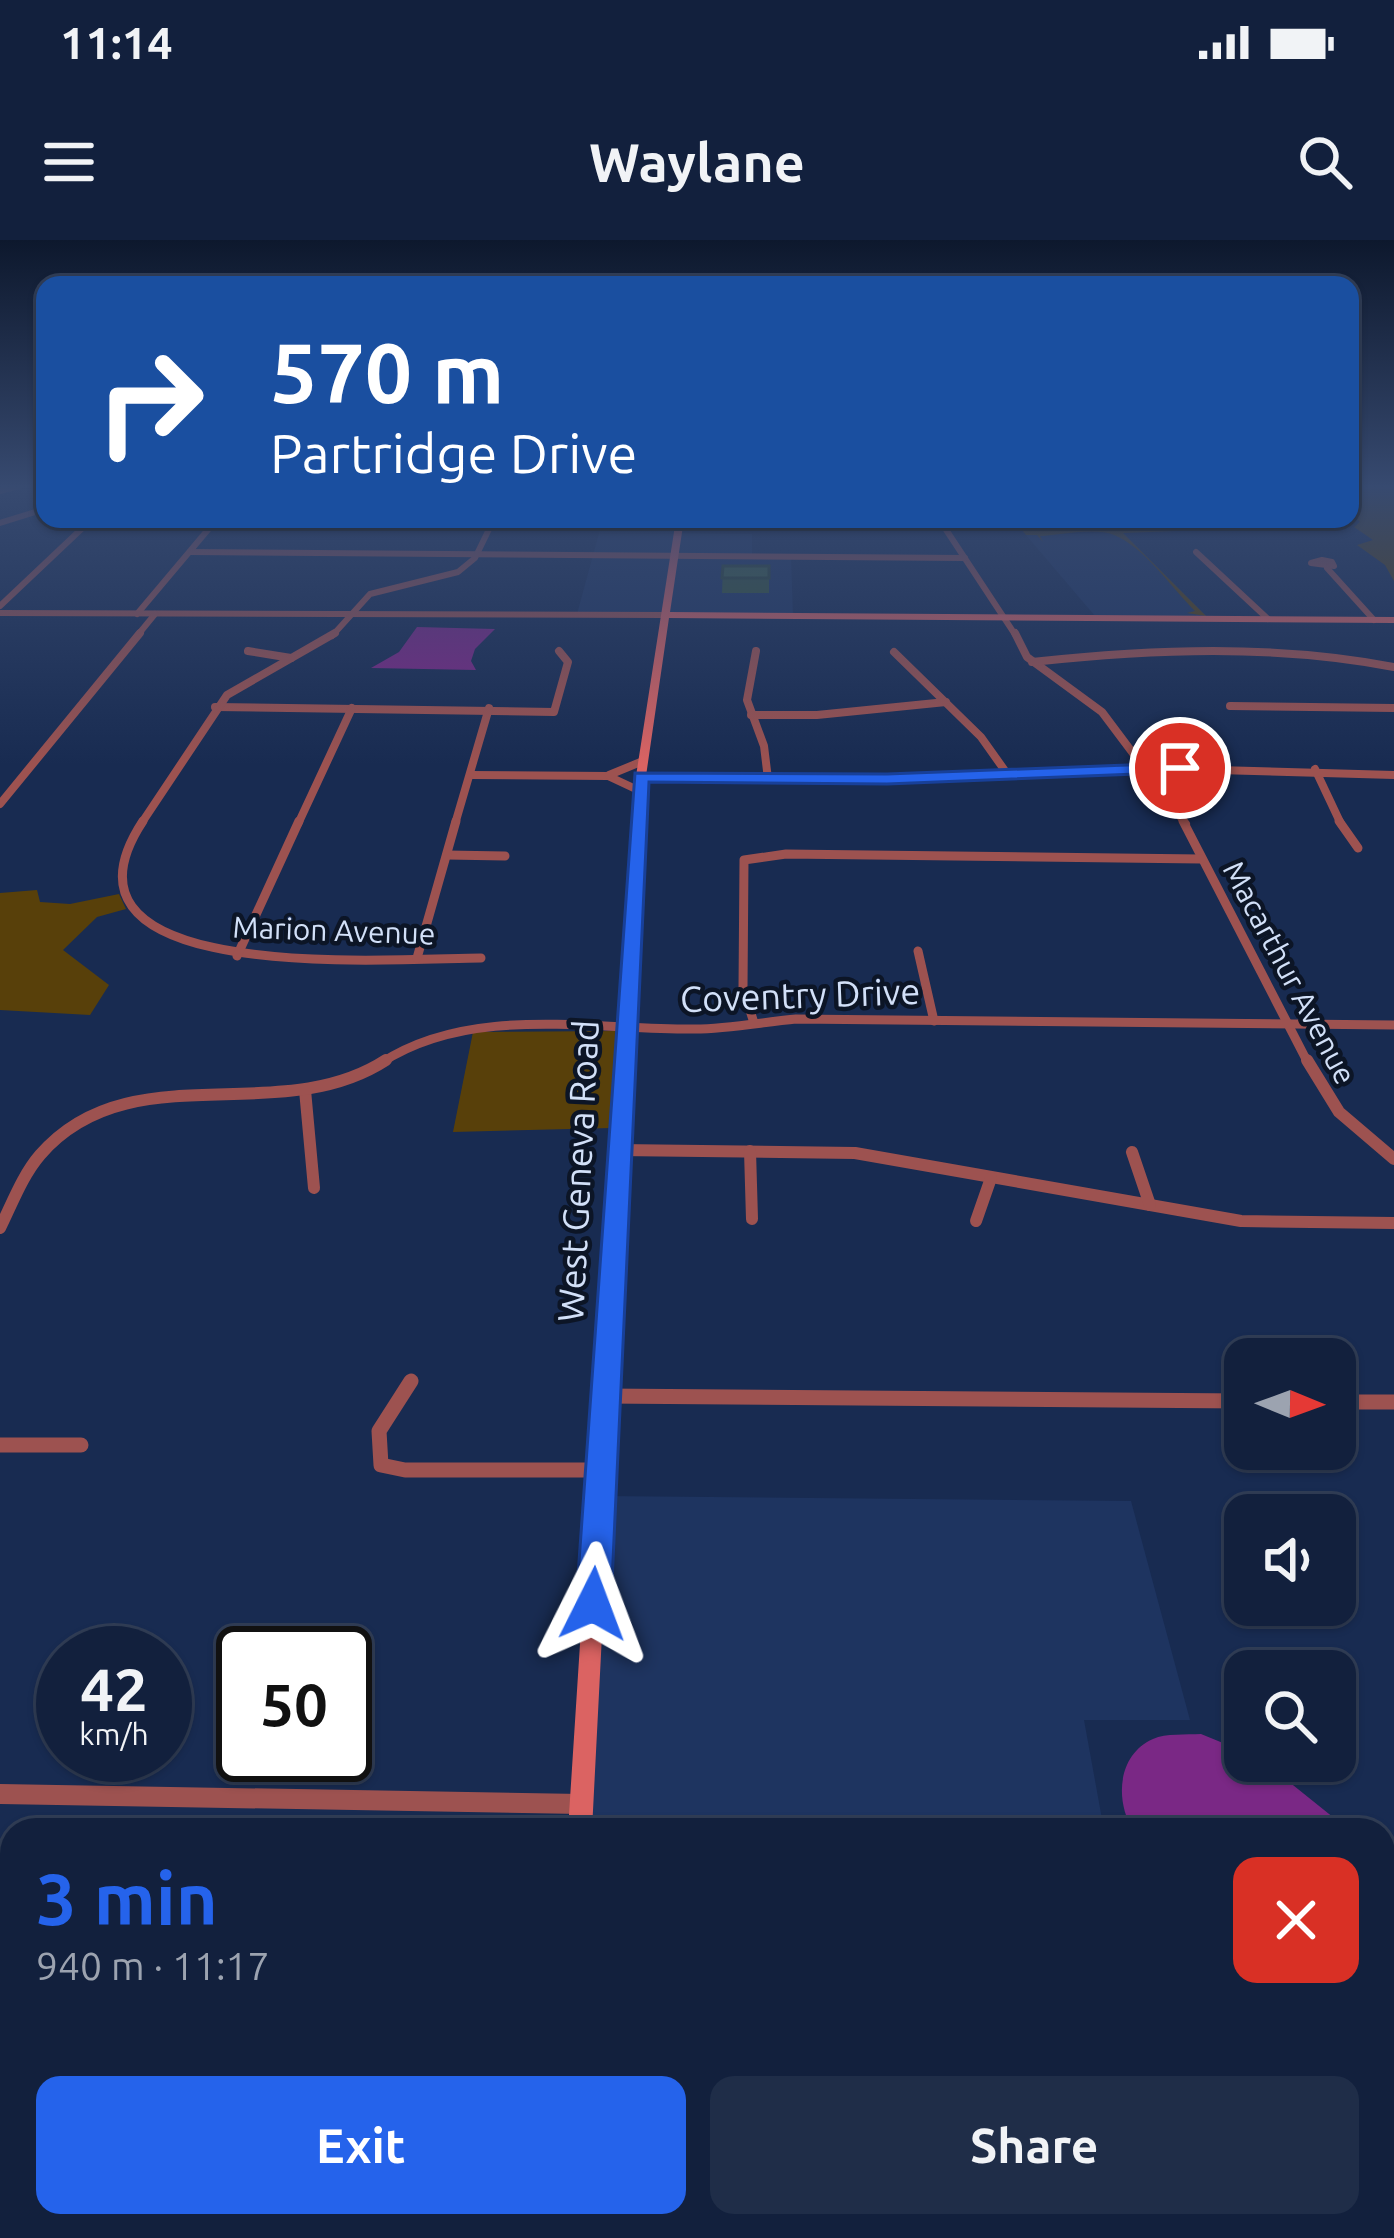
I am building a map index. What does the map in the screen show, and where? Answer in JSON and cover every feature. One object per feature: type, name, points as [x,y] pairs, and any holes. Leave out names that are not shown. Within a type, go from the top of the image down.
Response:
[{"type":"main road","name":"West Geneva Road","points":[[581,1818],[640,784],[670,579]]},
{"type":"main road","points":[[664,615],[1394,620]]},
{"type":"street","points":[[0,609],[30,579]]},
{"type":"street","points":[[137,614],[167,579]]},
{"type":"street","name":"Marion Avenue","points":[[429,579],[370,594],[332,637],[242,683],[215,707],[130,841],[122,861],[121,883],[130,906],[157,929],[183,942],[237,956],[481,958]]},
{"type":"street","name":"Macarthur Avenue","points":[[979,579],[1032,662],[1096,706],[1186,825],[1286,1024],[1332,1104],[1394,1159]]},
{"type":"street","points":[[1225,579],[1268,619]]},
{"type":"street","points":[[1337,579],[1375,620]]},
{"type":"street","points":[[0,609],[137,614],[664,615]]},
{"type":"street","points":[[0,804],[154,614]]},
{"type":"street","points":[[756,650],[747,688],[768,779]]},
{"type":"street","points":[[248,651],[292,658]]},
{"type":"street","points":[[215,707],[554,712],[568,662],[559,651]]},
{"type":"street","points":[[894,652],[978,728],[1008,775]]},
{"type":"street","points":[[1032,662],[1141,652],[1323,653],[1394,667]]},
{"type":"street","points":[[1379,662],[1394,656]]},
{"type":"street","points":[[751,715],[817,715],[946,702]]},
{"type":"street","points":[[1230,706],[1394,708]]},
{"type":"street","points":[[237,956],[352,708]]},
{"type":"street","points":[[417,958],[489,708]]},
{"type":"street","points":[[608,776],[643,761]]},
{"type":"street","points":[[470,775],[608,776],[640,784],[1144,768],[1315,769],[1394,775]]},
{"type":"street","points":[[1315,769],[1330,809],[1358,848]]},
{"type":"street","points":[[754,1023],[743,988],[744,860],[786,854],[1201,859]]},
{"type":"street","points":[[447,855],[505,856]]},
{"type":"street","points":[[918,951],[934,1021]]},
{"type":"street","name":"Coventry Drive","points":[[0,1228],[39,1156],[80,1116],[149,1096],[304,1090],[346,1083],[420,1040],[457,1031],[934,1021],[1394,1025]]},
{"type":"street","points":[[304,1090],[314,1188]]},
{"type":"street","points":[[618,1150],[855,1153],[1252,1222],[1394,1223]]},
{"type":"street","points":[[750,1151],[752,1219]]},
{"type":"street","points":[[1132,1152],[1150,1205]]},
{"type":"street","points":[[976,1221],[991,1178]]},
{"type":"street","points":[[411,1381],[385,1413],[374,1448],[381,1465],[405,1470],[600,1470]]},
{"type":"street","points":[[604,1396],[1224,1401]]},
{"type":"street","points":[[1356,1402],[1394,1402]]},
{"type":"street","points":[[0,1445],[81,1445]]},
{"type":"street","points":[[0,1794],[582,1804]]},
{"type":"shaded area","points":[[586,579],[668,579],[663,615],[577,614]]},
{"type":"shaded area","points":[[673,579],[792,579],[793,616],[668,614]]},
{"type":"shaded area","points":[[1064,579],[1169,579],[1207,617],[1095,616]]},
{"type":"shaded area","points":[[1166,579],[1206,616],[1187,613],[1195,611]]},
{"type":"shaded area","points":[[417,627],[495,629],[475,649],[471,661],[476,670],[371,668],[399,652]]},
{"type":"shaded area","points":[[37,890],[40,902],[70,904],[119,894],[126,909],[97,917],[63,950],[109,985],[90,1015],[0,1010],[0,893]]},
{"type":"shaded area","points":[[617,1031],[611,1128],[453,1132],[473,1032]]},
{"type":"shaded area","points":[[602,1496],[1131,1501],[1190,1720],[1084,1720],[1102,1818],[585,1818]]},
{"type":"shaded area","points":[[1201,1734],[1224,1743],[1224,1782],[1289,1782],[1334,1818],[1127,1818],[1122,1793],[1126,1767],[1141,1746],[1158,1737]]},
{"type":"route","points":[[593,1604],[641,776],[887,779],[1180,768]]}]
